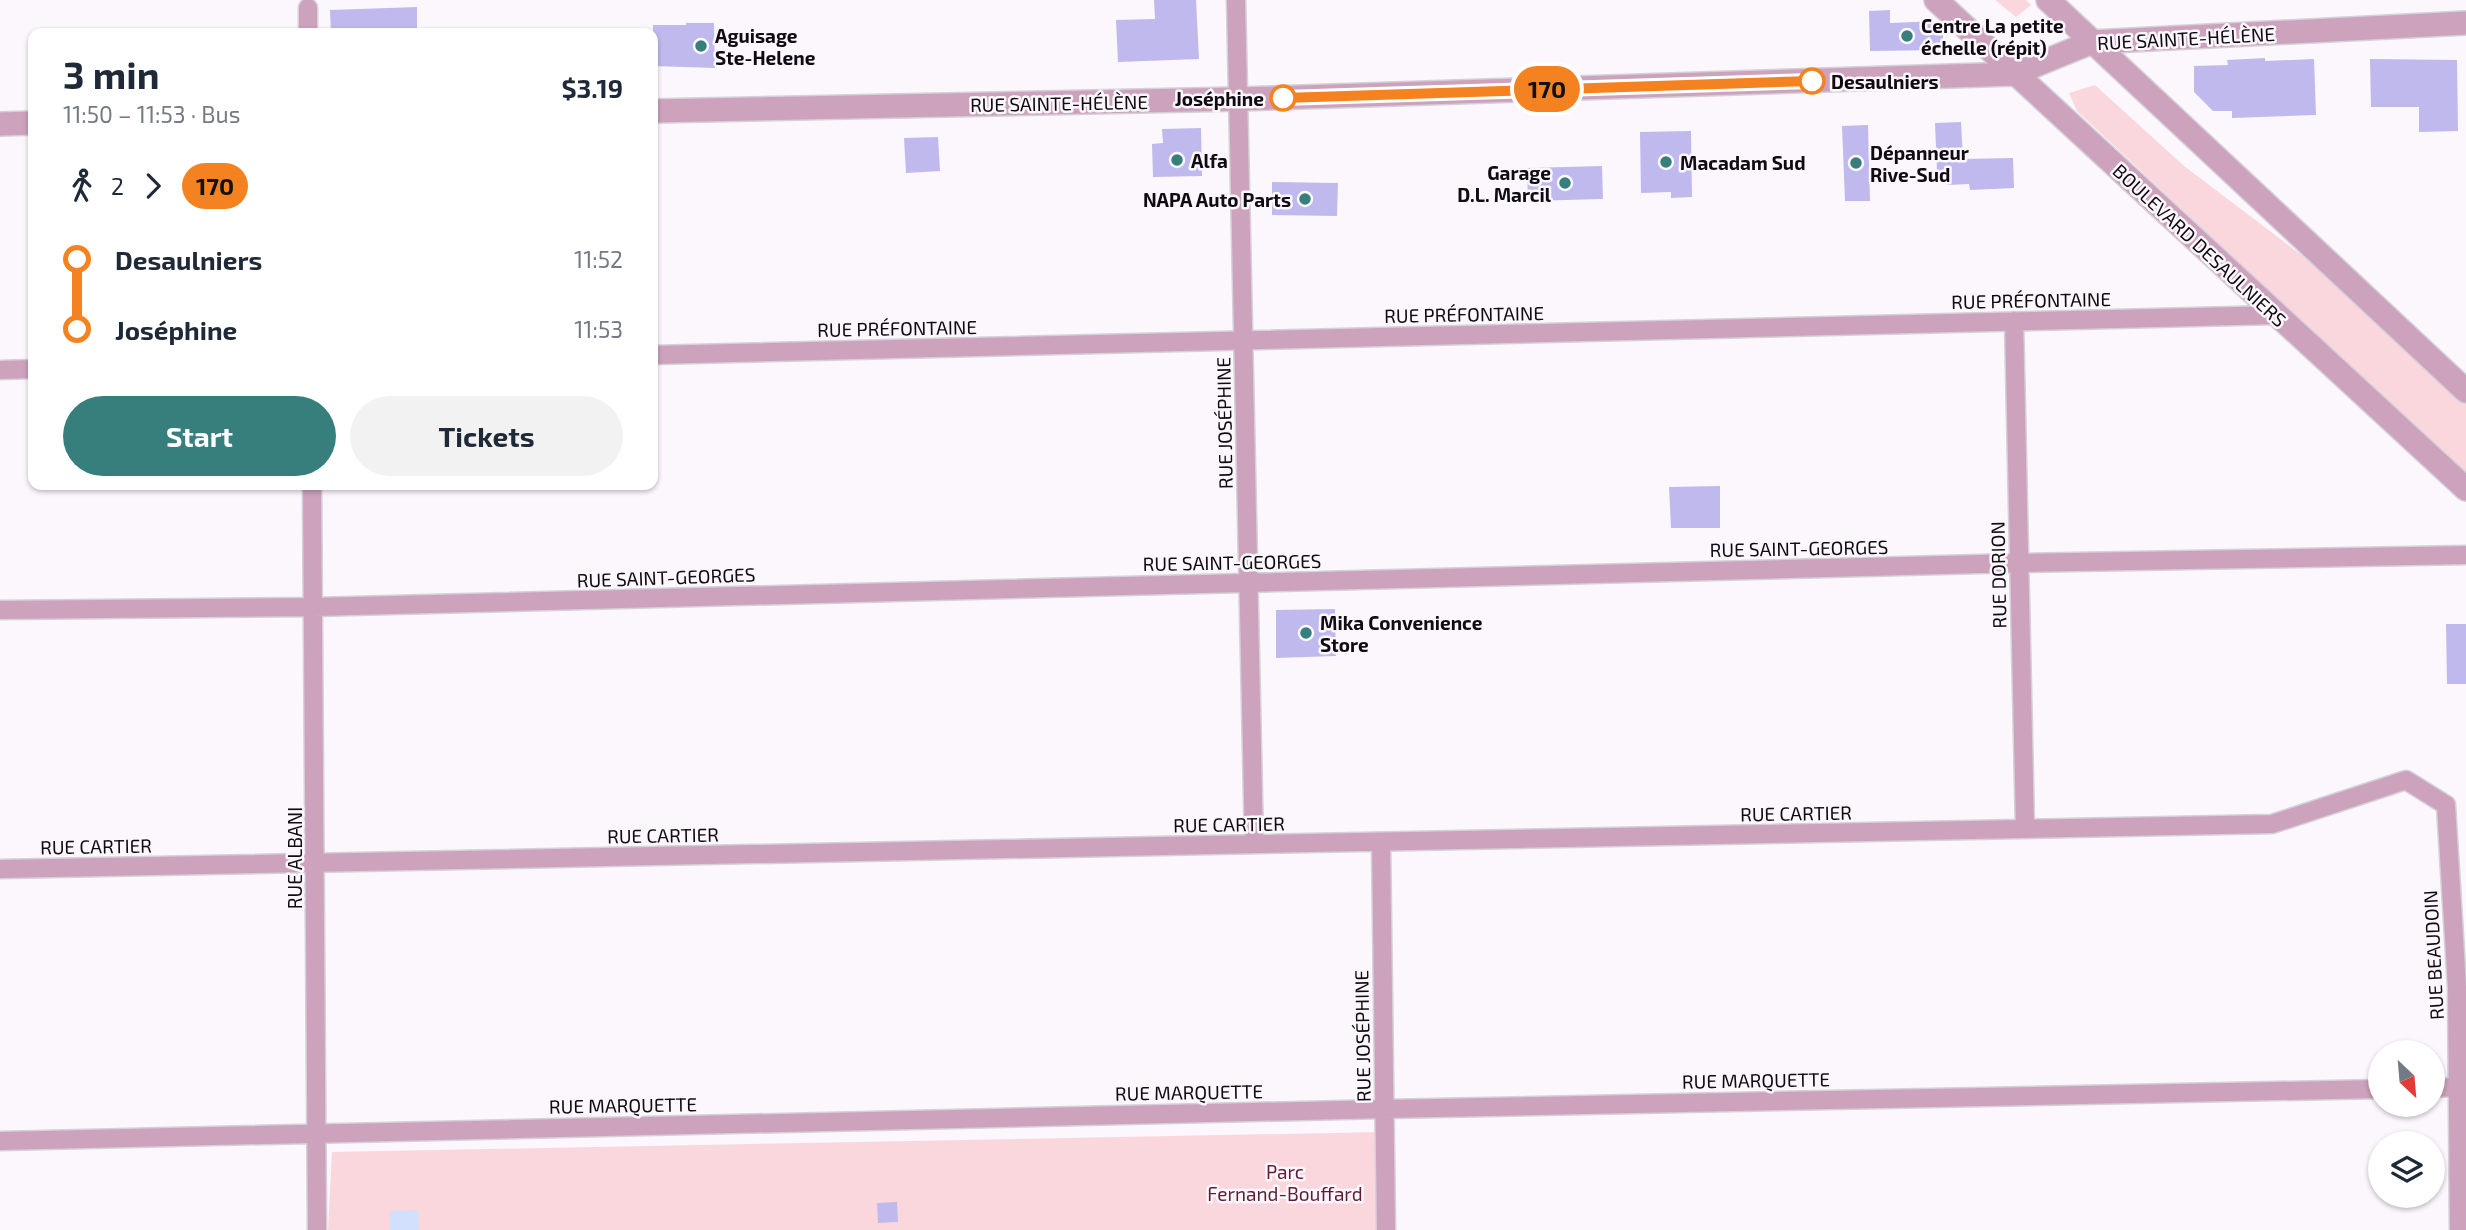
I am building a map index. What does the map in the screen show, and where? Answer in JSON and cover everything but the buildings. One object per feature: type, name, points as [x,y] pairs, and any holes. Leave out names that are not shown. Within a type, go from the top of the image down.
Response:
[{"type":"street","name":"RUE JOSÉPHINE","points":[[1236,0],[1254,844]]},
{"type":"street","name":"BOULEVARD DESAULNIERS","points":[[1936,0],[2466,489]]},
{"type":"street","points":[[2048,0],[2466,391]]},
{"type":"street","points":[[308,8],[308,28]]},
{"type":"street","name":"RUE SAINTE-HÉLÈNE","points":[[658,111],[1238,100],[2014,74],[2092,42],[2466,23]]},
{"type":"street","points":[[0,124],[28,123]]},
{"type":"street","name":"RUE PRÉFONTAINE","points":[[658,355],[2276,315]]},
{"type":"street","name":"RUE DORION","points":[[2014,321],[2025,829]]},
{"type":"street","points":[[0,370],[28,369]]},
{"type":"street","name":"RUE ALBANI","points":[[312,490],[317,1230]]},
{"type":"street","name":"RUE SAINT-GEORGES","points":[[0,610],[313,607],[2019,563],[2466,555]]},
{"type":"street","name":"RUE CARTIER","points":[[0,869],[2272,824],[2406,780],[2446,805]]},
{"type":"street","name":"RUE BEAUDOIN","points":[[2446,805],[2462,992],[2463,1085],[2459,1230]]},
{"type":"street","name":"RUE JOSÉPHINE","points":[[1381,842],[1386,1230]]},
{"type":"street","points":[[2445,1086],[2463,1085]]},
{"type":"street","name":"RUE MARQUETTE","points":[[0,1142],[1384,1109],[2368,1089]]},
{"type":"green space","points":[[1995,0],[2026,0],[2031,5],[2016,17]]},
{"type":"green space","points":[[2095,85],[2184,166],[2320,269],[2466,404],[2466,475],[2077,111],[2069,93]]},
{"type":"green space","name":"Parc Fernand-Bouffard","points":[[1382,1132],[1381,1230],[328,1230],[332,1152]]},
{"type":"water","points":[[418,1210],[419,1230],[390,1230],[390,1211]]},
{"type":"bus line","name":"170","points":[[1283,98],[1812,81]]},
{"type":"place","name":"Centre La petite échelle (répit)","points":[[1907,36]]},
{"type":"place","name":"Aguisage Ste-Helene","points":[[701,46]]},
{"type":"place","name":"Desaulniers","points":[[1812,81]]},
{"type":"place","name":"Joséphine","points":[[1283,98]]},
{"type":"place","name":"Alfa","points":[[1177,160]]},
{"type":"place","name":"Macadam Sud","points":[[1666,162]]},
{"type":"place","name":"Dépanneur Rive-Sud","points":[[1856,163]]},
{"type":"place","name":"Garage D.L. Marcil","points":[[1565,183]]},
{"type":"place","name":"NAPA Auto Parts","points":[[1305,199]]},
{"type":"place","name":"Mika Convenience Store","points":[[1306,633]]}]
